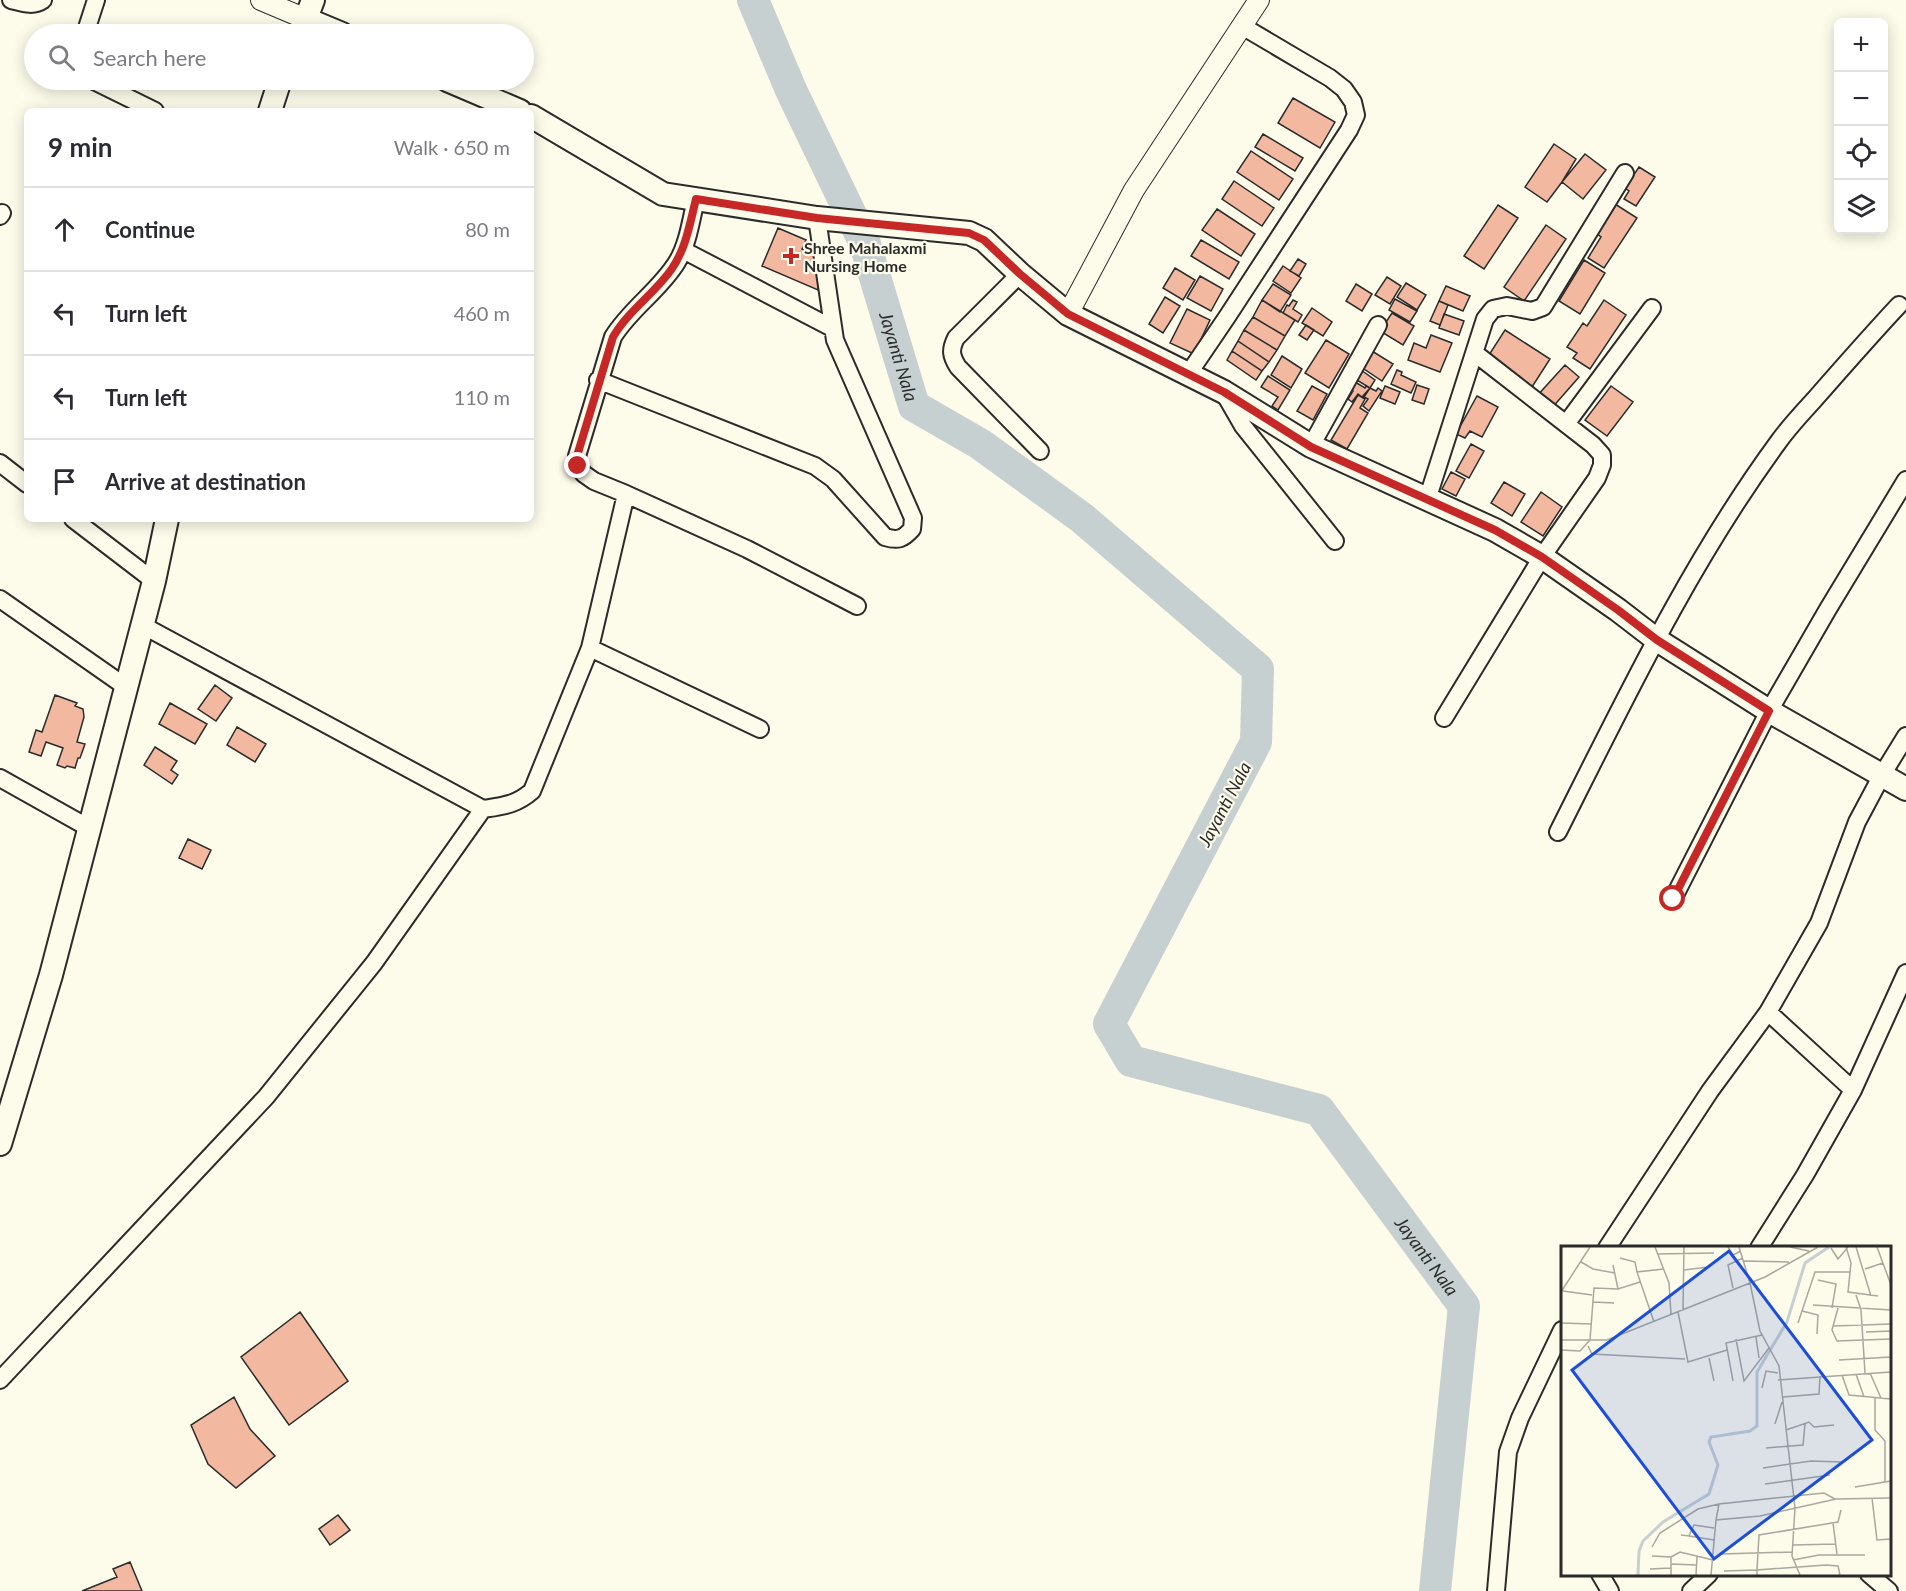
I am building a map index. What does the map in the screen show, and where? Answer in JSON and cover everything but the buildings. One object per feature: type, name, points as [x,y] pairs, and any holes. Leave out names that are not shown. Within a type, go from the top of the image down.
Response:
[{"type":"main road","points":[[271,108],[277,90]]},
{"type":"main road","points":[[471,90],[513,108]]},
{"type":"main road","points":[[534,118],[663,194],[818,218],[969,233],[984,240],[1068,314],[1224,392],[1311,447],[1495,530],[1542,557],[1657,640],[1769,711],[1906,789]]},
{"type":"main road","points":[[0,1144],[51,975],[154,581],[166,522]]},
{"type":"street","points":[[11,0],[24,4],[37,4],[43,0]]},
{"type":"street","points":[[88,24],[96,0]]},
{"type":"street","points":[[261,0],[306,18]]},
{"type":"street","points":[[1068,314],[1134,190],[1259,0]]},
{"type":"street","points":[[1189,373],[1349,130],[1356,115],[1353,102],[1344,89],[1330,78],[1242,27]]},
{"type":"street","points":[[112,90],[148,108]]},
{"type":"street","points":[[1427,500],[1476,354],[1485,319],[1493,309],[1507,306],[1532,311],[1543,307],[1625,173]]},
{"type":"street","points":[[696,199],[683,250],[670,272],[620,324],[613,337],[598,380],[577,456],[578,466],[594,481],[747,549],[857,606]]},
{"type":"street","points":[[598,380],[815,466],[833,479],[885,537],[894,540],[904,538],[912,529],[913,518],[835,340],[818,218]]},
{"type":"street","points":[[683,250],[832,328]]},
{"type":"street","points":[[1020,274],[956,338],[951,347],[952,358],[958,367],[1040,451]]},
{"type":"street","points":[[1558,832],[1688,582],[1742,493],[1780,439],[1899,305]]},
{"type":"street","points":[[1566,424],[1652,308]]},
{"type":"street","points":[[1311,447],[1378,325]]},
{"type":"street","points":[[1444,718],[1542,557],[1597,478],[1602,465],[1602,455],[1593,445],[1476,354]]},
{"type":"street","points":[[1224,392],[1243,426],[1335,541]]},
{"type":"street","points":[[0,463],[24,482]]},
{"type":"street","points":[[1673,899],[1769,711],[1906,480]]},
{"type":"street","points":[[142,625],[483,809],[510,804],[522,800],[532,791],[590,648],[626,494]]},
{"type":"street","points":[[77,522],[154,581]]},
{"type":"street","points":[[0,599],[126,687]]},
{"type":"street","points":[[590,648],[760,729]]},
{"type":"street","points":[[1607,1246],[1710,1090],[1768,1012],[1819,923],[1857,822],[1906,736]]},
{"type":"street","points":[[0,778],[89,828]]},
{"type":"street","points":[[0,1380],[266,1097],[374,963],[483,809]]},
{"type":"street","points":[[1760,1246],[1805,1175],[1853,1090],[1906,974]]},
{"type":"street","points":[[1768,1012],[1853,1090]]},
{"type":"street","points":[[1496,1591],[1508,1452],[1520,1418],[1561,1334]]},
{"type":"street","points":[[1601,1576],[1610,1591]]},
{"type":"street","points":[[1691,1591],[1708,1576]]},
{"type":"street","points":[[1870,1576],[1889,1591]]},
{"type":"waterway","name":"Jayanti Nala","points":[[753,0],[791,90],[865,244],[914,406],[980,444],[1082,518],[1258,669],[1256,742],[1109,1024],[1131,1061],[1319,1110],[1464,1306],[1435,1591]]},
{"type":"place","name":"Shree Mahalaxmi Nursing Home","points":[[791,256]]},
{"type":"route","points":[[578,466],[577,456],[598,380],[613,337],[620,324],[670,272],[677,261],[683,250],[696,199],[817,218],[969,233],[984,240],[1068,314],[1224,392],[1311,447],[1495,530],[1542,557],[1657,640],[1769,711],[1673,899]]}]
